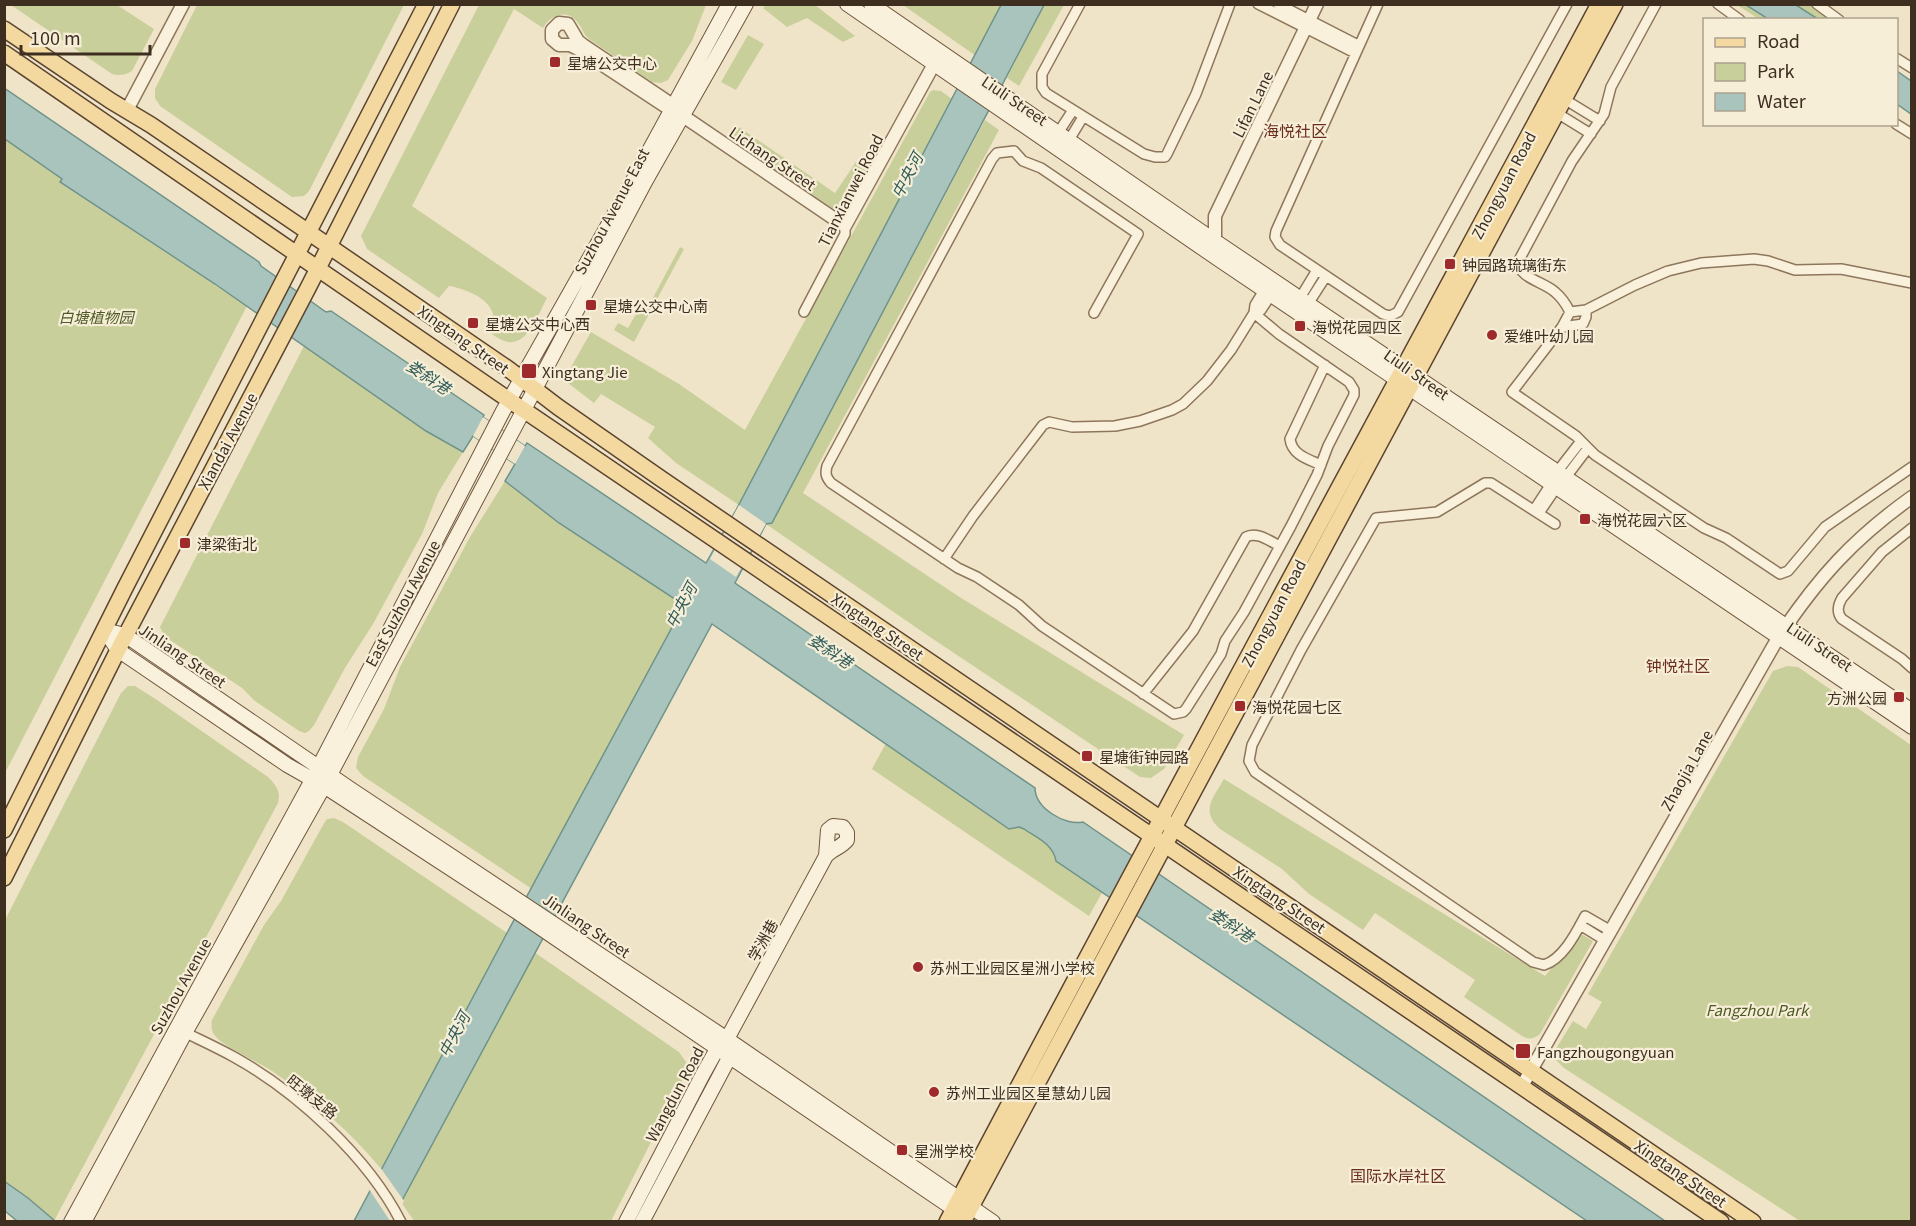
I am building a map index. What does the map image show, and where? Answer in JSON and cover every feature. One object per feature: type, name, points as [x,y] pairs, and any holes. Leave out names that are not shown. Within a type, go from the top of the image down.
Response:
[{"type":"main road","name":"Xiandai Avenue","points":[[4,830],[104,630],[426,4]]},
{"type":"main road","name":"Xiandai Avenue","points":[[4,878],[125,635],[304,296],[452,4]]},
{"type":"main road","name":"Suzhou Avenue East","points":[[510,435],[645,182],[676,111],[729,4]]},
{"type":"main road","name":"Suzhou Avenue East","points":[[495,426],[676,111],[746,4]]},
{"type":"main road","name":"Liuli Street","points":[[847,4],[937,58]]},
{"type":"main road","name":"Liuli Street","points":[[871,4],[964,77],[1212,247],[1304,301],[1407,379]]},
{"type":"main road","name":"Zhongyuan Road","points":[[962,1214],[1166,844],[1390,423],[1407,379],[1599,4]]},
{"type":"main road","name":"Zhongyuan Road","points":[[962,1214],[1116,900],[1561,106],[1615,4]]},
{"type":"main road","name":"Xingtang Street","points":[[4,29],[309,233],[558,407],[1753,1221]]},
{"type":"main road","name":"Xingtang Street","points":[[4,53],[523,409],[1721,1221]]},
{"type":"main road","name":"Liuli Street","points":[[996,98],[1064,136],[1193,234]]},
{"type":"main road","name":"Liuli Street","points":[[1212,247],[1268,292],[1407,379],[1782,632],[1911,727]]},
{"type":"main road","name":"East Suzhou Avenue","points":[[321,777],[495,426]]},
{"type":"main road","name":"East Suzhou Avenue","points":[[321,777],[510,435]]},
{"type":"main road","name":"Jinliang Street","points":[[104,630],[125,635],[321,777],[520,907],[722,1044],[962,1214]]},
{"type":"main road","name":"Jinliang Street","points":[[104,630],[118,650],[287,765],[321,777]]},
{"type":"main road","name":"Liuli Street","points":[[1782,632],[1911,711]]},
{"type":"main road","name":"Suzhou Avenue","points":[[70,1221],[321,777]]},
{"type":"main road","name":"学洲巷","points":[[722,1044],[826,856]]},
{"type":"main road","name":"Suzhou Avenue","points":[[88,1220],[180,1030]]},
{"type":"main road","name":"Jinliang Street","points":[[722,1044],[729,1058],[962,1214],[993,1221]]},
{"type":"main road","name":"Wangdun Road","points":[[626,1221],[722,1044]]},
{"type":"main road","name":"Wangdun Road","points":[[642,1221],[729,1058]]},
{"type":"street","points":[[127,110],[183,4]]},
{"type":"street","points":[[1080,4],[1042,74],[1042,87],[1046,93],[1083,117],[1144,154],[1155,158],[1165,157],[1196,94],[1230,4]]},
{"type":"street","points":[[1258,4],[1357,49]]},
{"type":"street","points":[[1278,4],[1307,25]]},
{"type":"street","name":"Lifan Lane","points":[[1212,247],[1215,216],[1317,4]]},
{"type":"street","points":[[1378,4],[1275,237],[1280,245],[1383,314],[1390,316],[1398,312],[1567,4]]},
{"type":"street","points":[[1570,312],[1554,291],[1525,274],[1518,266],[1518,262],[1572,161],[1604,114],[1611,87],[1656,4]]},
{"type":"street","points":[[1718,4],[1737,18]]},
{"type":"street","points":[[1817,4],[1836,18]]},
{"type":"street","points":[[559,23],[568,24],[578,41],[676,111],[580,50],[555,42],[552,39],[552,30],[559,23]]},
{"type":"street","name":"Tianxianwei Road","points":[[804,312],[845,234],[845,226],[937,58]]},
{"type":"street","points":[[1898,59],[1911,68]]},
{"type":"street","points":[[1561,106],[1600,121]]},
{"type":"street","points":[[1561,106],[1591,134]]},
{"type":"street","points":[[1064,136],[1073,110]]},
{"type":"street","name":"Lichang Street","points":[[676,111],[845,226]]},
{"type":"street","points":[[1064,136],[1083,117]]},
{"type":"street","points":[[1898,125],[1911,134]]},
{"type":"street","points":[[1094,313],[1138,234],[1041,168],[1023,161],[1014,151],[997,153],[825,473],[831,483],[944,559],[1019,605],[1042,626],[1174,714],[1183,712],[1221,654],[1225,641],[1244,612],[1280,546],[1354,395],[1353,385],[1254,313]]},
{"type":"street","points":[[1193,234],[1215,216]]},
{"type":"street","points":[[1570,312],[1586,310],[1668,271],[1711,262],[1754,259],[1795,270],[1841,269],[1911,283]]},
{"type":"street","points":[[1304,301],[1321,273]]},
{"type":"street","points":[[944,559],[973,516],[1043,425],[1049,422],[1072,426],[1115,426],[1140,421],[1183,404],[1195,394],[1219,366],[1254,313],[1255,305],[1268,292]]},
{"type":"street","points":[[1562,327],[1583,324],[1586,310]]},
{"type":"street","points":[[1570,312],[1562,327],[1512,392],[1585,444],[1595,455],[1704,528],[1726,538],[1780,574],[1788,571],[1825,526],[1911,467]]},
{"type":"street","points":[[1321,465],[1296,452],[1292,448],[1290,439],[1325,365]]},
{"type":"street","points":[[1536,512],[1585,444]]},
{"type":"street","points":[[1555,525],[1496,485],[1485,483],[1437,512],[1376,518],[1301,650],[1252,746],[1250,761],[1255,772],[1533,962],[1544,965],[1553,961],[1569,943],[1586,916],[1609,936]]},
{"type":"street","name":"Zhaojia Lane","points":[[1522,1086],[1782,632],[1812,589],[1848,549],[1865,532],[1911,497]]},
{"type":"street","points":[[1911,528],[1882,552],[1842,598],[1838,607],[1839,616],[1842,619],[1902,659],[1911,668]]},
{"type":"street","points":[[1143,694],[1193,631],[1246,537],[1253,534],[1258,535],[1280,546]]},
{"type":"street","points":[[1580,926],[1609,936]]},
{"type":"street","name":"旺墩支路","points":[[180,1030],[234,1057],[287,1092],[330,1129],[374,1179],[400,1218]]},
{"type":"green space","points":[[11,5],[117,5],[154,29],[132,71],[115,75]]},
{"type":"green space","points":[[197,5],[404,5],[309,191],[304,196],[292,197],[160,106],[155,98],[155,89]]},
{"type":"green space","points":[[479,5],[706,5],[692,41],[668,80],[661,83],[652,82],[589,39],[574,18],[559,15],[546,23],[543,28],[514,9],[412,206],[547,298],[527,333],[515,342],[502,340],[483,328],[490,322],[493,314],[481,298],[449,286],[439,298],[367,249],[361,236]]},
{"type":"green space","points":[[766,5],[815,5],[855,36],[843,42],[807,18],[787,27],[763,8]]},
{"type":"green space","points":[[903,5],[1001,5],[976,56]]},
{"type":"green space","points":[[1044,5],[1064,5],[1019,86],[1007,78]]},
{"type":"green space","points":[[1737,5],[1746,5],[1766,18],[1757,18]]},
{"type":"green space","points":[[1796,5],[1810,5],[1831,18],[1816,18]]},
{"type":"green space","points":[[748,35],[764,44],[736,90],[721,82]]},
{"type":"green space","points":[[933,90],[941,91],[952,99],[739,505],[676,463],[648,438],[655,427],[601,394],[594,403],[568,383],[567,374],[591,332],[679,384],[745,430]]},
{"type":"green space","points":[[985,120],[999,130],[803,493],[958,596],[1184,735],[1164,769],[1151,778],[1140,777],[766,524],[772,522]]},
{"type":"green space","points":[[739,127],[835,193],[856,162],[866,171],[844,204],[835,210],[730,138]]},
{"type":"green space","name":"白塘植物园","points":[[5,139],[62,179],[60,183],[247,306],[5,773]]},
{"type":"green space","points":[[680,247],[684,249],[634,342],[614,330],[618,323],[628,328],[640,307],[646,311]]},
{"type":"green space","points":[[304,346],[426,431],[463,452],[438,493],[422,534],[373,624],[345,668],[314,725],[305,733],[255,701],[242,688],[164,636],[160,627]]},
{"type":"green space","points":[[505,481],[559,523],[684,605],[532,889],[363,776],[356,768],[358,757],[384,709],[400,667],[470,537]]},
{"type":"green space","name":"Fangzhou Park","points":[[1787,666],[1798,667],[1911,745],[1911,1221],[1800,1221],[1564,1068],[1555,1059],[1557,1047],[1573,1021],[1586,1029],[1602,1002],[1588,994],[1773,671]]},
{"type":"green space","points":[[128,686],[135,686],[154,698],[268,777],[277,788],[279,799],[54,1221],[5,1181],[4,922],[121,693]]},
{"type":"green space","points":[[886,743],[1009,829],[1019,827],[1039,839],[1052,850],[1056,861],[1103,891],[1089,916],[872,769]]},
{"type":"green space","points":[[1224,779],[1545,976],[1581,934],[1593,941],[1540,1034],[1531,1038],[1522,1036],[1464,997],[1475,980],[1375,913],[1363,930],[1309,894],[1282,869],[1220,829],[1211,816],[1210,804]]},
{"type":"green space","points":[[334,818],[507,933],[382,1170],[344,1129],[316,1104],[272,1071],[221,1041],[214,1035],[212,1029],[212,1020],[264,925],[281,901],[323,825],[327,819]]},
{"type":"green space","points":[[534,952],[679,1052],[686,1062],[684,1077],[611,1221],[414,1221],[401,1202]]},
{"type":"water","name":"娄斜港","points":[[1001,5],[1044,5],[772,523],[766,524],[735,583],[1035,788],[1040,802],[1052,814],[1068,821],[1083,822],[1665,1221],[1587,1221],[1056,861],[1052,850],[1039,839],[1019,827],[1009,829],[712,624],[391,1221],[354,1221],[684,605],[559,523],[505,481],[515,464],[473,436],[463,452],[426,431],[215,284],[60,182],[62,179],[5,139],[4,88],[259,262],[261,266],[326,312],[331,311],[484,415],[483,417],[525,446],[527,443],[706,563]]},
{"type":"water","points":[[1746,5],[1796,5],[1816,18],[1766,18]]},
{"type":"water","points":[[1898,72],[1911,81],[1911,114],[1898,105]]},
{"type":"water","points":[[4,1181],[55,1221],[17,1221],[5,1211]]},
{"type":"pier","points":[[483,417],[525,446],[515,464],[473,436]]},
{"type":"pier","points":[[739,505],[766,524],[736,577],[710,559]]},
{"type":"pier","points":[[380,1167],[404,1201],[393,1221],[390,1221],[369,1189]]},
{"type":"place","name":"星塘公交中心","points":[[555,62]]},
{"type":"place","name":"钟园路琉璃街东","points":[[1450,264]]},
{"type":"place","name":"星塘公交中心南","points":[[591,305]]},
{"type":"place","name":"星塘公交中心西","points":[[473,323]]},
{"type":"place","name":"海悦花园四区","points":[[1300,326]]},
{"type":"place","name":"爱维叶幼儿园","points":[[1492,335]]},
{"type":"place","name":"Xingtang Jie","points":[[529,371]]},
{"type":"place","name":"海悦花园六区","points":[[1585,519]]},
{"type":"place","name":"津梁街北","points":[[185,543]]},
{"type":"place","name":"方洲公园","points":[[1899,697]]},
{"type":"place","name":"海悦花园七区","points":[[1240,706]]},
{"type":"place","name":"星塘街钟园路","points":[[1087,756]]},
{"type":"place","name":"苏州工业园区星洲小学校","points":[[918,967]]},
{"type":"place","name":"Fangzhougongyuan","points":[[1523,1051]]},
{"type":"place","name":"苏州工业园区星慧幼儿园","points":[[934,1092]]},
{"type":"place","name":"星洲学校","points":[[902,1150]]},
{"type":"district","name":"海悦社区","points":[[1295,130]]},
{"type":"district","name":"钟悦社区","points":[[1678,665]]},
{"type":"district","name":"国际水岸社区","points":[[1398,1175]]},
{"type":"water label","name":"中央河","points":[[906,175]]},
{"type":"water label","name":"中央河","points":[[680,605]]},
{"type":"water label","name":"中央河","points":[[453,1034]]}]
